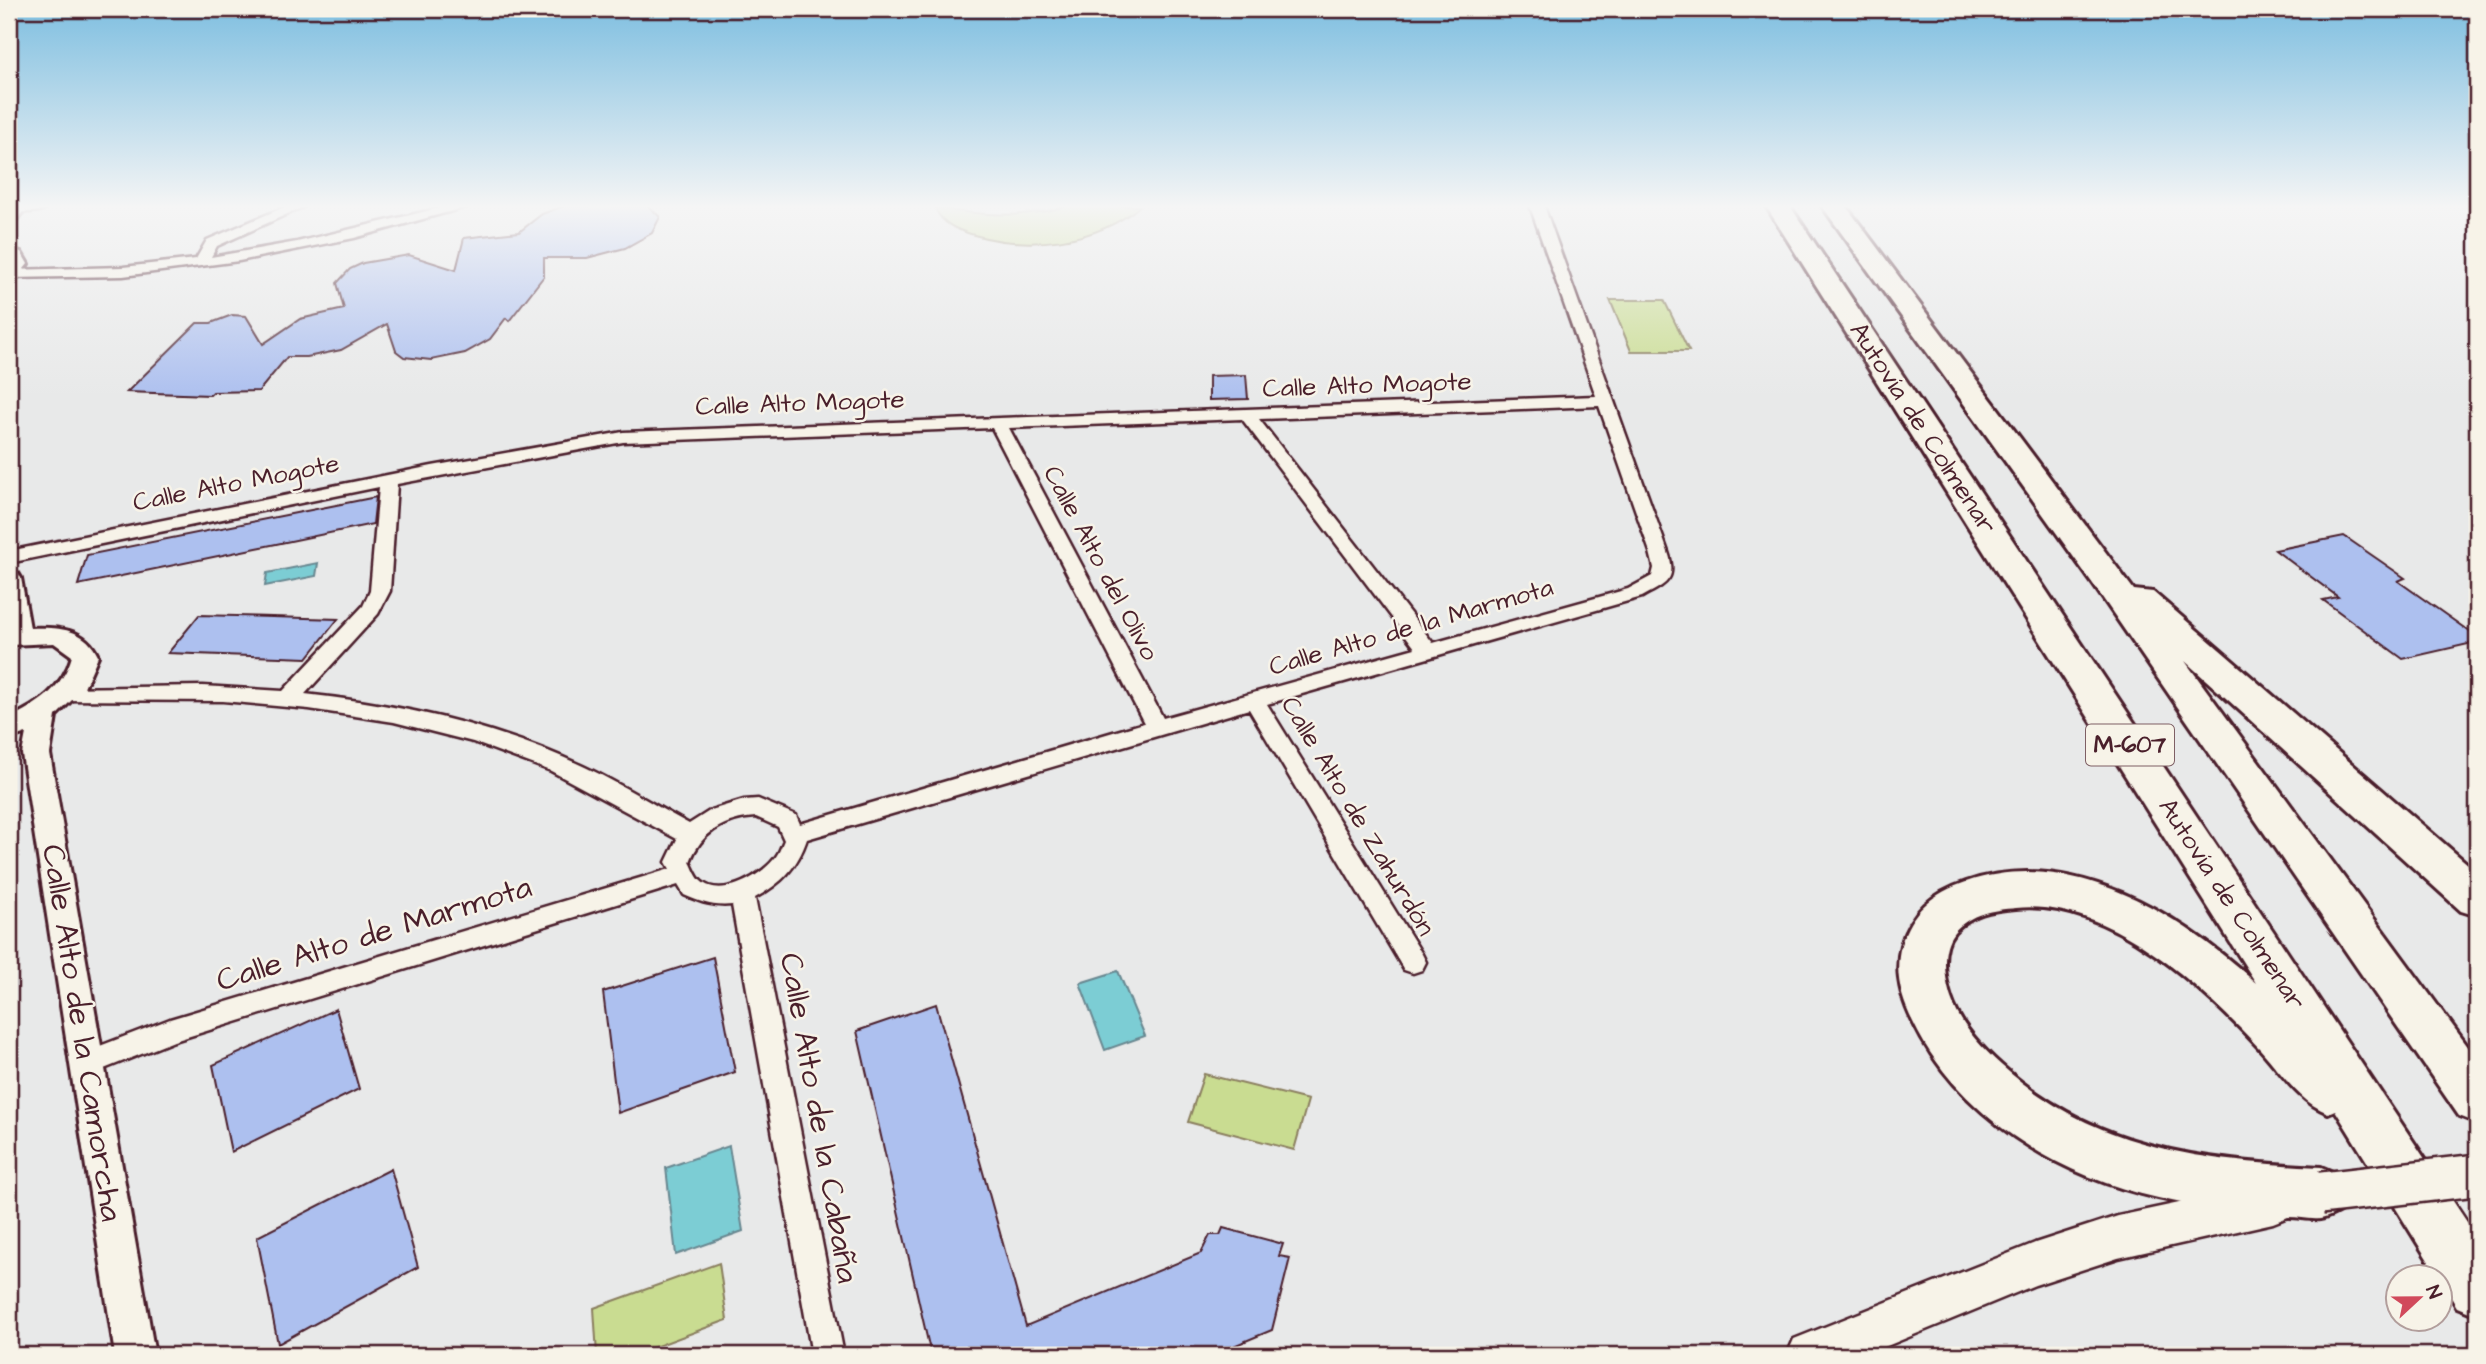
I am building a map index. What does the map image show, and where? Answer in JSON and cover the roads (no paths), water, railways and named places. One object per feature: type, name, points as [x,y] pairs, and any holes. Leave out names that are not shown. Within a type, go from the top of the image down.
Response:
[{"type":"highway","name":"Autovía de Colmenar","points":[[1819,270],[2477,1286]]},
{"type":"highway","name":"Autovía de Colmenar","points":[[1881,270],[2105,576],[2477,1100]]},
{"type":"highway","points":[[2105,576],[2143,602],[2477,898]]},
{"type":"highway","points":[[2321,1193],[2207,1185],[2150,1174],[2086,1151],[2025,1115],[1972,1071],[1945,1038],[1928,1004],[1921,973],[1923,951],[1938,918],[1971,897],[2020,889],[2076,896],[2129,917],[2188,954],[2248,1002],[2336,1099],[2382,1137]]},
{"type":"main road","points":[[1810,1355],[2035,1264],[2118,1237],[2321,1193],[2477,1175]]},
{"type":"street","points":[[10,275],[132,270]]},
{"type":"street","name":"Calle Alto de la Marmota","points":[[794,834],[1157,727],[1635,593],[1660,579],[1664,568],[1659,552],[1559,270]]},
{"type":"street","name":"Calle Alto Mogote","points":[[9,557],[388,480],[623,437],[1604,401]]},
{"type":"street","points":[[1248,416],[1428,650]]},
{"type":"street","name":"Calle Alto del Olivo","points":[[998,423],[1157,727]]},
{"type":"street","points":[[288,699],[371,609],[380,592],[388,480]]},
{"type":"street","points":[[9,578],[14,636],[58,635],[80,647],[85,656],[83,668],[53,704],[9,729]]},
{"type":"street","points":[[53,704],[220,694],[288,699],[407,718],[485,738],[560,765],[690,836]]},
{"type":"street","name":"Calle Alto de Zahurdón","points":[[1254,700],[1413,962]]},
{"type":"street","name":"Calle Alto de la Camorcha","points":[[53,704],[36,754],[135,1355]]},
{"type":"street","points":[[758,808],[782,816],[794,834],[795,847],[789,861],[777,875],[761,886],[742,893],[726,895],[698,891],[681,874],[678,862],[690,836],[707,822],[728,812],[758,808]]},
{"type":"street","name":"Calle Alto de Marmota","points":[[89,1063],[170,1031],[681,874]]},
{"type":"street","name":"Calle Alto de la Cabaña","points":[[742,893],[828,1355]]},
{"type":"water","points":[[318,563],[316,576],[265,586],[267,573]]},
{"type":"water","points":[[1118,971],[1145,1036],[1105,1050],[1080,983]]},
{"type":"water","points":[[729,1146],[743,1231],[676,1255],[666,1168]]}]
